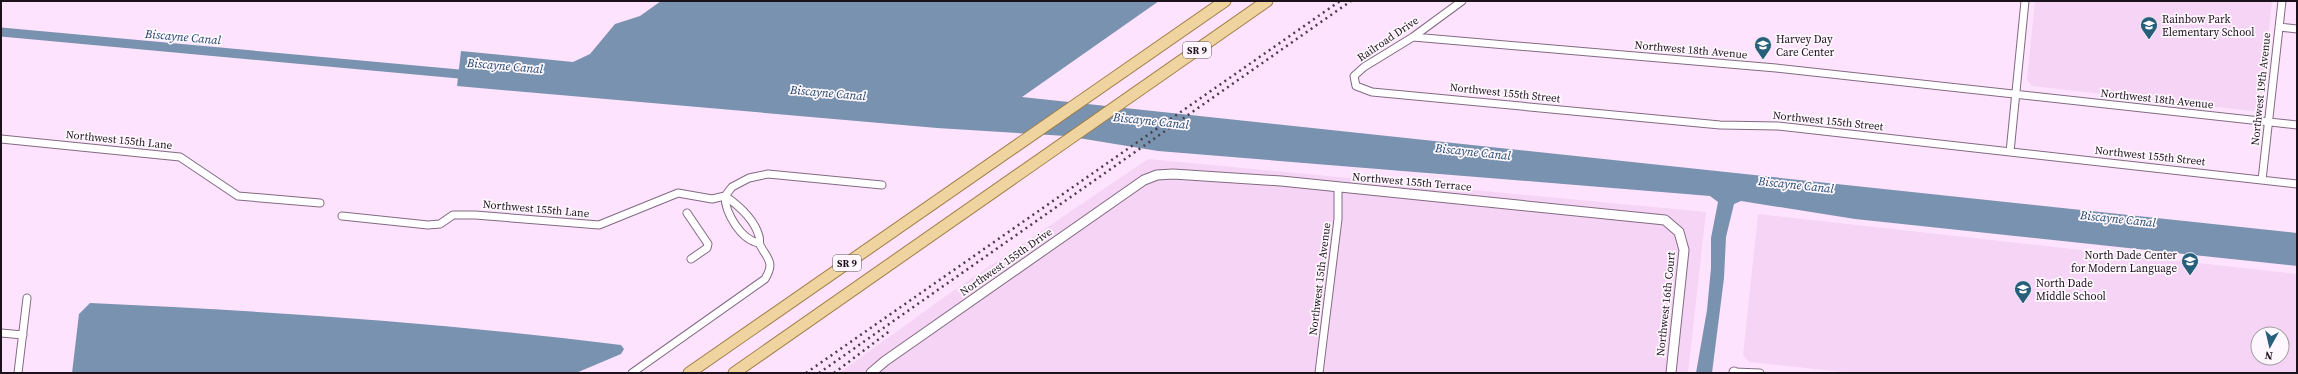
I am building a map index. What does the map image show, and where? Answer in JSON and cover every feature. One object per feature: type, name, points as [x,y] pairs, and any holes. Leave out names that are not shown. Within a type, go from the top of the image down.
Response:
[{"type":"main road","name":"SR 9","points":[[689,373],[1225,1]]},
{"type":"main road","name":"SR 9","points":[[734,373],[1267,1]]},
{"type":"street","name":"Railroad Drive","points":[[1356,86],[1354,76],[1364,67],[1413,37],[1462,1]]},
{"type":"street","points":[[2010,152],[2025,1]]},
{"type":"street","name":"Northwest 19th Avenue","points":[[2262,180],[2282,1]]},
{"type":"street","points":[[2279,27],[2297,29]]},
{"type":"street","name":"Northwest 18th Avenue","points":[[1413,37],[1776,68],[2297,125]]},
{"type":"street","name":"Northwest 155th Street","points":[[1356,86],[1372,92],[1720,125],[1778,126],[2297,184]]},
{"type":"street","name":"Northwest 155th Lane","points":[[1,139],[180,157],[238,196],[320,203]]},
{"type":"street","points":[[759,243],[751,242],[725,206],[725,196],[732,187],[749,178],[768,174],[882,185]]},
{"type":"street","name":"Northwest 155th Terrace","points":[[1157,175],[1173,174],[1338,187],[1665,220]]},
{"type":"street","name":"Northwest 155th Drive","points":[[871,373],[885,361],[1144,180],[1157,175]]},
{"type":"street","name":"Northwest 15th Avenue","points":[[1319,373],[1338,219],[1338,187]]},
{"type":"street","name":"Northwest 155th Lane","points":[[342,216],[428,225],[440,224],[453,215],[475,215],[599,225],[678,193],[712,199],[725,196]]},
{"type":"street","points":[[632,373],[765,279],[770,270],[770,262],[759,243],[759,236],[743,209],[725,196]]},
{"type":"street","points":[[687,213],[708,244],[707,248],[691,259]]},
{"type":"street","name":"Northwest 16th Court","points":[[1665,220],[1679,232],[1684,250],[1671,373]]},
{"type":"street","points":[[18,373],[27,298]]},
{"type":"street","points":[[1,333],[23,335]]},
{"type":"street","points":[[1734,372],[1760,373]]},
{"type":"shaded area","name":"Rainbow Park Elementary School","points":[[2035,1],[2272,1],[2261,105],[2257,110],[2252,111],[2032,86],[2027,80]]},
{"type":"shaded area","points":[[1148,159],[1706,212],[1688,373],[839,373],[950,293]]},
{"type":"shaded area","name":"North Dade Middle School","points":[[1758,214],[2297,274],[2297,373],[1853,373],[1749,362],[1743,355]]},
{"type":"water","points":[[661,1],[1159,1],[1022,97],[2297,233],[2297,266],[1855,219],[1741,201],[1734,204],[1726,237],[1724,278],[1712,373],[1696,373],[1707,310],[1711,268],[1711,238],[1718,202],[1710,196],[1158,151],[1066,136],[937,128],[457,86],[461,51],[573,62],[590,54],[615,24],[640,16]]},
{"type":"water","points":[[90,303],[290,314],[423,324],[621,345],[624,349],[621,354],[576,373],[72,373],[79,314]]},
{"type":"waterway","name":"Biscayne Canal","points":[[1,32],[470,75]]},
{"type":"railway","points":[[806,373],[1340,1]]},
{"type":"railway","points":[[819,373],[1351,1]]},
{"type":"railway","points":[[834,373],[891,330]]},
{"type":"place","name":"Rainbow Park Elementary School","points":[[2149,40]]},
{"type":"place","name":"Harvey Day Care Center","points":[[1763,60]]},
{"type":"place","name":"North Dade Center for Modern Language","points":[[2190,276]]},
{"type":"place","name":"North Dade Middle School","points":[[2023,304]]}]
